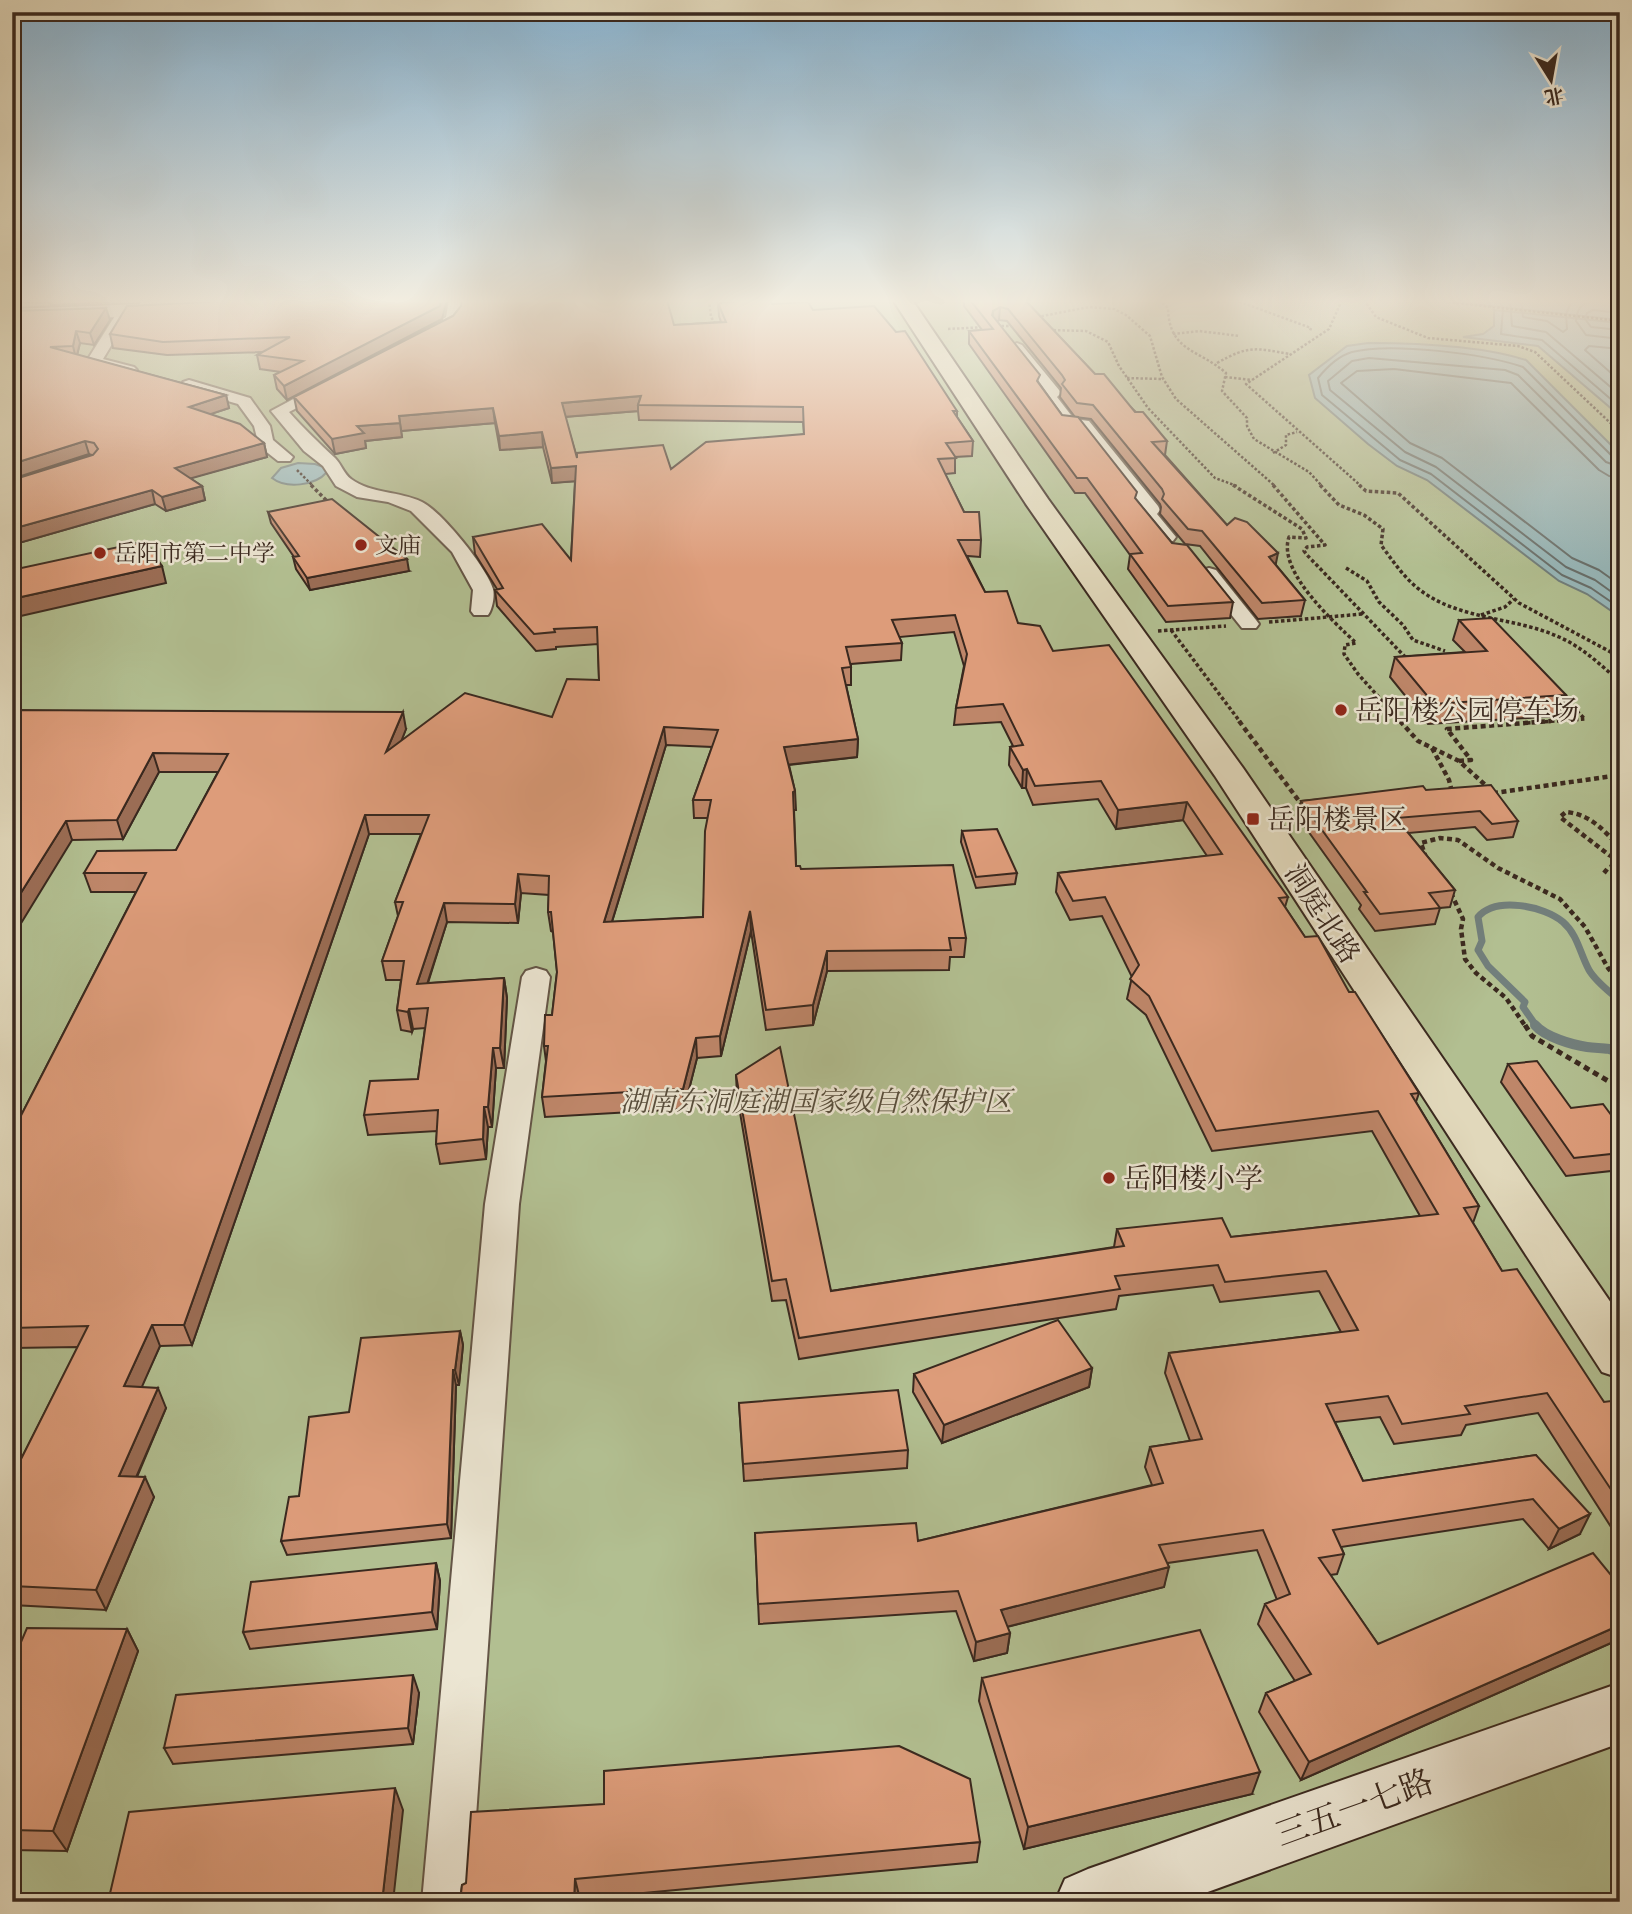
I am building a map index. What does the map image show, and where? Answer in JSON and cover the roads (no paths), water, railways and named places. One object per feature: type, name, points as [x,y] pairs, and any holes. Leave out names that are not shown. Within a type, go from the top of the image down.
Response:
[{"type":"main road","name":"洞庭北路","points":[[962,389],[1231,775],[1620,1357]]},
{"type":"main road","name":"洞庭北路","points":[[972,389],[1254,786],[1620,1321]]},
{"type":"main road","name":"三五一七路","points":[[1088,1902],[1620,1713]]},
{"type":"street","points":[[201,389],[244,401],[262,426],[265,442],[284,457]]},
{"type":"street","points":[[320,389],[279,411],[310,447],[334,468],[342,482],[363,493],[391,497],[418,508],[460,549],[483,590],[481,611]]},
{"type":"street","points":[[1050,389],[1053,393],[1046,393],[1069,423],[1083,425],[1151,510],[1144,511],[1179,553]]},
{"type":"street","points":[[1199,562],[1249,624]]},
{"type":"street","points":[[446,1902],[502,1205],[536,977]]},
{"type":"water","points":[[1313,389],[1555,389],[1620,454],[1620,617],[1587,594],[1559,581],[1427,480],[1397,466],[1315,398]]},
{"type":"water","points":[[1589,389],[1620,389],[1620,416]]},
{"type":"water","points":[[298,463],[315,464],[326,468],[327,472],[308,483],[292,485],[272,478],[281,468]]},
{"type":"waterway","points":[[1536,1026],[1523,1007],[1525,1002],[1488,966],[1478,950],[1482,941],[1478,917],[1496,907],[1508,905],[1533,908],[1563,922],[1572,933],[1592,974],[1620,1001]]},
{"type":"waterway","points":[[1536,1026],[1552,1037],[1620,1054]]},
{"type":"place","name":"文庙","points":[[361,545]]},
{"type":"place","name":"岳阳市第二中学","points":[[100,553]]},
{"type":"place","name":"岳阳楼公园停车场","points":[[1341,710]]},
{"type":"place","name":"岳阳楼景区","points":[[1253,819]]},
{"type":"place","name":"岳阳楼小学","points":[[1109,1178]]},
{"type":"park label","name":"湖南东洞庭湖国家级自然保护区","points":[[816,1101]]}]
